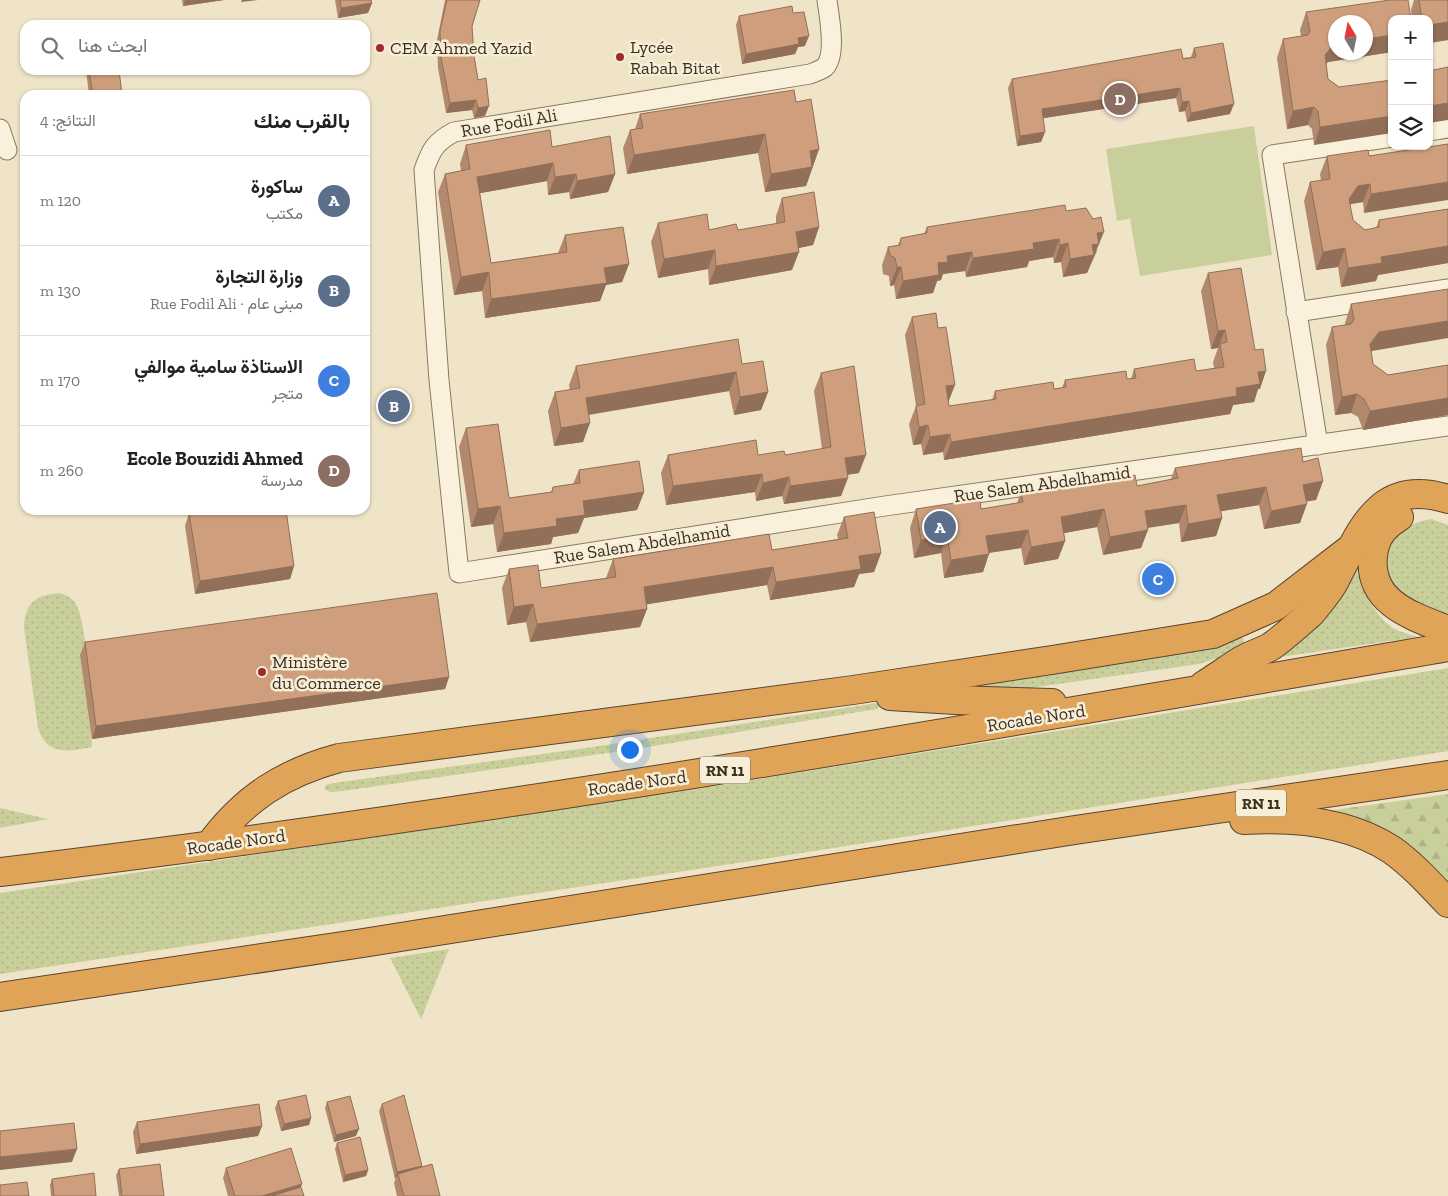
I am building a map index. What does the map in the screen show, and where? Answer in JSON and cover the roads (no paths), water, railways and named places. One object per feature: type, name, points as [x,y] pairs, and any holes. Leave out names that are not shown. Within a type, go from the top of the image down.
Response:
[{"type":"highway","points":[[1195,691],[1244,659],[1270,647],[1309,614],[1333,584],[1362,528],[1382,507],[1395,498],[1412,493],[1426,493],[1448,499]]},
{"type":"highway","points":[[1448,516],[1430,511],[1414,511],[1398,517],[1386,526],[1377,538],[1372,566],[1374,580],[1392,604],[1410,615],[1448,630]]},
{"type":"highway","points":[[209,846],[236,813],[272,785],[293,773],[315,764],[339,758],[853,690],[1043,662],[1213,634],[1276,606],[1350,549]]},
{"type":"highway","name":"Rocade Nord","points":[[0,872],[209,846],[706,773],[1111,706],[1448,647]]},
{"type":"highway","points":[[853,690],[896,697],[1111,706]]},
{"type":"highway","name":"RN 11","points":[[0,997],[364,942],[1075,830],[1448,775]]},
{"type":"highway","points":[[1075,830],[1252,820],[1283,820],[1320,824],[1347,830],[1369,838],[1391,850],[1409,863],[1448,902]]},
{"type":"street","name":"Rue Fodil Ali","points":[[459,573],[439,380],[424,170],[430,155],[440,139],[454,132],[810,74],[825,66],[831,53],[832,40],[828,0]]},
{"type":"street","points":[[1433,130],[1448,128]]},
{"type":"street","points":[[0,129],[7,150]]},
{"type":"street","points":[[1318,445],[1272,155],[1388,138]]},
{"type":"street","points":[[1296,312],[1448,288]]},
{"type":"street","name":"Rue Salem Abdelhamid","points":[[459,573],[885,506],[1448,426]]},
{"type":"place","name":"CEM Ahmed Yazid","points":[[380,48]]},
{"type":"place","name":"Lycée Rabah Bitat","points":[[620,57]]},
{"type":"place","name":"Ecole Bouzidi Ahmed","points":[[1120,99]]},
{"type":"place","name":"وزارة التجارة","points":[[394,406]]},
{"type":"place","name":"ساكورة","points":[[940,527]]},
{"type":"place","name":"الاستاذة سامية موالفي","points":[[1158,579]]},
{"type":"place","name":"Ministère du Commerce","points":[[262,672]]}]
